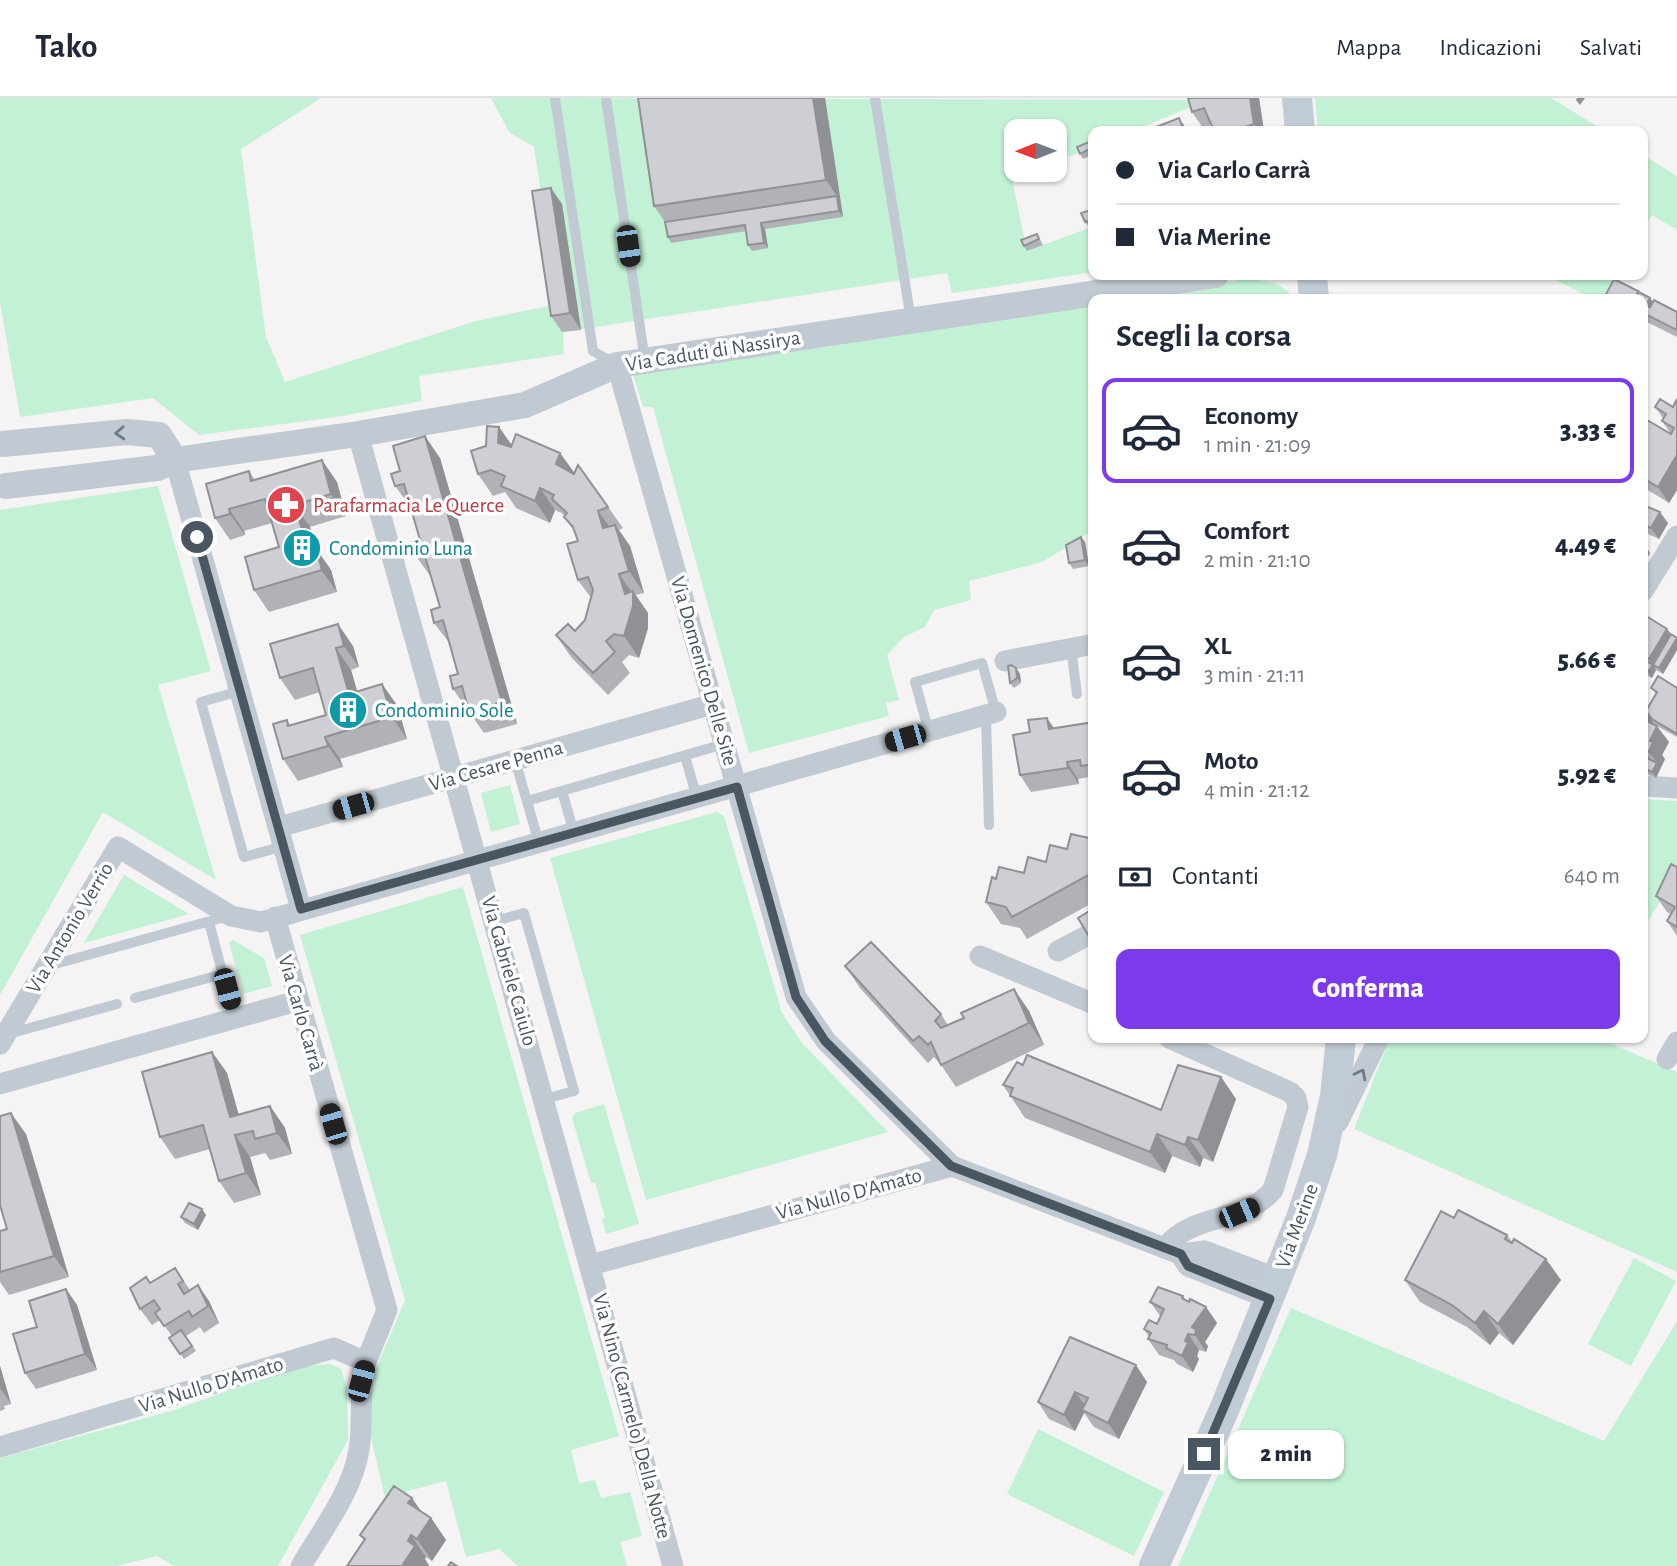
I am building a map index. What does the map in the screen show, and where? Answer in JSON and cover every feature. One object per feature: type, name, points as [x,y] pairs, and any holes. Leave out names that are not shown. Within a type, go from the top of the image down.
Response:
[{"type":"main road","points":[[1297,98],[1300,126]]},
{"type":"main road","name":"Via Merine","points":[[1154,1566],[1274,1289],[1307,1220],[1335,1097],[1340,1043]]},
{"type":"street","name":"Via Caduti di Nassirya","points":[[3,489],[157,468],[175,460],[358,434],[525,405],[617,365],[645,360],[1182,280]]},
{"type":"street","name":"Via Domenico Delle Site","points":[[617,365],[796,997],[825,1041],[951,1166]]},
{"type":"street","name":"Via Caduti di Nassirya","points":[[3,489],[10,472],[10,457],[2,443],[126,432],[159,435],[175,460]]},
{"type":"street","name":"Via Gabriele Caiulo","points":[[358,434],[592,1265]]},
{"type":"street","points":[[175,460],[301,909]]},
{"type":"street","points":[[1648,583],[1677,536]]},
{"type":"street","points":[[1005,661],[1088,644]]},
{"type":"street","name":"Via Cesare Penna","points":[[281,836],[454,778],[713,704]]},
{"type":"street","points":[[231,916],[261,922],[991,714]]},
{"type":"street","points":[[1648,786],[1677,788]]},
{"type":"street","name":"Via Antonio Verrio","points":[[3,1039],[118,847],[231,916]]},
{"type":"street","name":"Via Carlo Carrà","points":[[275,918],[387,1310],[366,1362]]},
{"type":"street","points":[[1058,951],[1088,935]]},
{"type":"street","points":[[980,956],[1088,1001]]},
{"type":"street","points":[[0,1084],[297,1001]]},
{"type":"street","points":[[1173,1251],[1184,1229],[1256,1206],[1273,1190],[1297,1118],[1296,1098],[1290,1092],[1180,1043]]},
{"type":"street","points":[[1322,1155],[1377,1043]]},
{"type":"street","name":"Via Nullo D'Amato","points":[[592,1265],[951,1166],[1173,1251],[1205,1251],[1274,1289]]},
{"type":"street","points":[[1205,1251],[1218,1228],[1239,1213]]},
{"type":"street","name":"Via Nullo D'Amato","points":[[1173,1251],[1188,1266],[1274,1289]]},
{"type":"street","name":"Via Nino (Carmelo) Della Notte","points":[[592,1265],[673,1566]]},
{"type":"street","name":"Via Nullo D'Amato","points":[[0,1447],[334,1348],[366,1362]]},
{"type":"street","points":[[301,1566],[342,1497],[359,1451],[361,1381],[366,1362]]},
{"type":"lane","points":[[555,98],[593,351],[617,365]]},
{"type":"lane","points":[[606,98],[645,360]]},
{"type":"lane","points":[[875,98],[911,320]]},
{"type":"lane","points":[[1071,648],[1077,694]]},
{"type":"lane","points":[[929,732],[915,682],[982,663],[991,714],[989,825]]},
{"type":"lane","points":[[240,691],[201,702],[244,857],[281,836]]},
{"type":"lane","points":[[527,801],[724,744]]},
{"type":"lane","points":[[685,756],[697,798]]},
{"type":"lane","points":[[515,760],[539,843]]},
{"type":"lane","points":[[562,791],[574,833]]},
{"type":"lane","points":[[495,922],[524,913],[574,1091],[545,1099]]},
{"type":"lane","points":[[47,966],[231,916]]},
{"type":"lane","points":[[209,922],[234,1018]]},
{"type":"lane","points":[[135,998],[223,974]]},
{"type":"lane","points":[[3,1039],[117,1004]]},
{"type":"green space","points":[[0,98],[321,98],[241,149],[266,337],[285,382],[476,321],[558,304],[534,147],[509,132],[491,98],[1208,100],[1144,126],[1088,126],[1088,149],[1068,157],[1068,119],[1004,119],[1004,182],[1013,182],[1027,251],[1088,228],[1088,273],[952,293],[947,273],[563,332],[564,354],[419,376],[422,401],[337,417],[199,435],[153,398],[20,417],[0,302]]},
{"type":"green space","points":[[1315,98],[1551,98],[1597,126],[1318,126]]},
{"type":"green space","points":[[1648,158],[1677,176],[1677,230],[1652,215],[1648,221]]},
{"type":"green space","points":[[1254,280],[1279,286],[1290,294],[1150,294]]},
{"type":"green space","points":[[1556,280],[1612,280],[1604,294],[1583,294]]},
{"type":"green space","points":[[1088,304],[1088,534],[1042,562],[969,581],[971,600],[934,610],[925,627],[904,637],[887,655],[899,700],[886,703],[889,716],[749,753],[653,407],[643,407],[633,375]]},
{"type":"green space","points":[[158,486],[211,671],[158,685],[216,880],[103,812],[0,995],[0,510]]},
{"type":"green space","points":[[510,785],[520,824],[491,832],[481,793]]},
{"type":"green space","points":[[1648,799],[1677,801],[1677,873],[1648,922]]},
{"type":"green space","points":[[717,812],[724,816],[782,1013],[802,1043],[888,1132],[646,1200],[550,858]]},
{"type":"green space","points":[[124,875],[189,914],[84,943]]},
{"type":"green space","points":[[463,887],[619,1436],[571,1450],[579,1483],[595,1480],[601,1498],[630,1492],[642,1536],[620,1542],[627,1566],[518,1566],[499,1549],[466,1557],[446,1481],[385,1497],[371,1438],[372,1378],[405,1300],[300,935]]},
{"type":"green space","points":[[233,940],[264,958],[272,986],[243,994],[229,943]]},
{"type":"green space","points":[[1388,1043],[1610,1043],[1677,1072],[1677,1272],[1354,1129]]},
{"type":"green space","points":[[604,1104],[639,1224],[606,1234],[602,1220],[605,1218],[595,1182],[591,1183],[572,1118],[575,1113]]},
{"type":"green space","points":[[1634,1258],[1676,1281],[1631,1366],[1588,1344]]},
{"type":"green space","points":[[1291,1308],[1604,1441],[1677,1321],[1677,1566],[1178,1566]]},
{"type":"green space","points":[[330,1364],[341,1369],[347,1388],[348,1440],[278,1566],[174,1566],[157,1556],[116,1566],[0,1566],[0,1458],[171,1411],[296,1367]]},
{"type":"green space","points":[[1038,1429],[1164,1492],[1134,1556],[1007,1494]]},
{"type":"building","points":[[638,98],[813,98],[826,180],[654,206]]},
{"type":"building","points":[[1188,98],[1250,98],[1254,124],[1212,126],[1204,108],[1192,112]]},
{"type":"building","points":[[1179,118],[1182,126],[1159,126]]},
{"type":"building","points":[[1088,142],[1088,150],[1080,154],[1077,147]]},
{"type":"building","points":[[551,188],[570,313],[551,316],[532,191]]},
{"type":"building","points":[[837,196],[839,211],[761,223],[764,243],[748,245],[745,225],[668,237],[665,222]]},
{"type":"building","points":[[1088,211],[1088,221],[1085,222],[1081,213]]},
{"type":"building","points":[[1037,234],[1039,239],[1024,246],[1021,240]]},
{"type":"building","points":[[1613,280],[1638,291],[1637,294],[1606,294]]},
{"type":"building","points":[[1654,300],[1677,312],[1677,330],[1648,316],[1648,306]]},
{"type":"building","points":[[1660,399],[1673,407],[1677,399],[1677,455],[1658,487],[1648,481],[1648,421],[1671,434],[1674,428],[1662,421],[1666,414],[1655,407]]},
{"type":"building","points":[[487,426],[499,427],[498,443],[511,447],[516,434],[560,453],[556,464],[574,474],[578,465],[608,507],[598,511],[603,528],[615,525],[629,571],[619,574],[625,594],[633,591],[633,606],[624,636],[614,634],[606,641],[615,652],[593,673],[556,635],[568,624],[575,631],[585,620],[593,590],[588,577],[578,580],[567,544],[578,541],[573,527],[564,517],[567,513],[552,499],[554,495],[540,488],[535,501],[501,486],[505,476],[491,470],[478,474],[471,451],[486,446]]},
{"type":"building","points":[[425,436],[502,702],[469,711],[462,686],[453,689],[450,676],[458,674],[443,620],[434,623],[431,610],[440,607],[424,553],[415,555],[411,543],[420,540],[404,484],[395,486],[391,474],[400,471],[393,446]]},
{"type":"building","points":[[322,460],[331,494],[295,505],[308,551],[316,549],[322,570],[254,590],[245,557],[279,547],[265,499],[229,509],[230,514],[215,518],[206,484],[249,471],[251,481]]},
{"type":"building","points":[[1648,507],[1660,512],[1651,528],[1648,526]]},
{"type":"building","points":[[1081,537],[1085,560],[1069,563],[1066,545]]},
{"type":"building","points":[[1648,617],[1667,629],[1648,658]]},
{"type":"building","points":[[338,624],[344,646],[336,648],[349,694],[382,684],[392,717],[325,737],[328,746],[283,759],[273,724],[287,720],[288,726],[326,715],[313,668],[280,678],[270,644]]},
{"type":"building","points":[[1671,634],[1677,638],[1659,668],[1653,665]]},
{"type":"building","points":[[1008,666],[1016,668],[1017,678],[1010,683]]},
{"type":"building","points":[[1658,676],[1677,688],[1677,734],[1648,714],[1648,708],[1657,692],[1651,688]]},
{"type":"building","points":[[1047,718],[1049,729],[1088,723],[1088,765],[1081,766],[1080,760],[1067,762],[1068,768],[1020,775],[1013,735],[1030,732],[1028,720]]},
{"type":"building","points":[[1648,722],[1657,726],[1650,741],[1653,742],[1649,752]]},
{"type":"building","points":[[1648,758],[1657,763],[1652,772],[1648,770]]},
{"type":"building","points":[[1071,834],[1088,838],[1088,875],[1012,917],[1006,907],[986,902],[992,877],[996,879],[999,867],[1024,873],[1028,857],[1046,862],[1050,845],[1067,849]]},
{"type":"building","points":[[1671,864],[1677,867],[1677,927],[1667,921],[1675,907],[1656,896]]},
{"type":"building","points":[[1088,912],[1088,935],[1078,918]]},
{"type":"building","points":[[871,942],[941,1014],[935,1021],[941,1028],[964,1018],[961,1013],[1014,989],[1029,1023],[941,1065],[931,1042],[928,1045],[919,1036],[913,1041],[845,966]]},
{"type":"building","points":[[212,1052],[230,1117],[270,1106],[277,1133],[255,1139],[253,1131],[235,1135],[246,1173],[219,1181],[203,1125],[160,1137],[142,1072]]},
{"type":"building","points":[[1027,1055],[1161,1110],[1178,1065],[1221,1077],[1198,1140],[1188,1137],[1185,1145],[1157,1134],[1150,1152],[1010,1096],[1013,1088],[1003,1085],[1017,1062],[1023,1065]]},
{"type":"building","points":[[11,1113],[54,1256],[0,1272],[0,1231],[7,1229],[0,1205],[0,1116]]},
{"type":"building","points":[[189,1203],[202,1209],[194,1224],[181,1217]]},
{"type":"building","points":[[1458,1210],[1507,1235],[1505,1239],[1512,1243],[1514,1239],[1546,1259],[1498,1324],[1484,1311],[1475,1323],[1452,1305],[1405,1280],[1441,1211],[1454,1218]]},
{"type":"building","points":[[175,1268],[183,1281],[178,1284],[184,1294],[198,1285],[208,1306],[192,1317],[189,1311],[164,1326],[155,1313],[160,1309],[154,1300],[140,1309],[130,1288],[146,1277],[150,1283]]},
{"type":"building","points":[[1158,1287],[1206,1307],[1192,1327],[1196,1330],[1195,1335],[1188,1334],[1185,1341],[1188,1343],[1182,1356],[1166,1348],[1167,1345],[1148,1339],[1151,1333],[1144,1329],[1149,1320],[1157,1324],[1164,1309],[1150,1302]]},
{"type":"building","points":[[66,1289],[85,1354],[25,1373],[13,1334],[37,1327],[29,1301]]},
{"type":"building","points":[[181,1330],[192,1346],[180,1354],[169,1338]]},
{"type":"building","points":[[1070,1337],[1136,1365],[1108,1423],[1082,1410],[1088,1398],[1075,1392],[1064,1415],[1038,1402]]},
{"type":"building","points":[[394,1486],[412,1498],[408,1503],[431,1518],[417,1539],[411,1535],[408,1541],[415,1546],[402,1566],[347,1566],[365,1539],[360,1535]]},
{"type":"place","name":"Parafarmacia Le Querce","points":[[286,505]]},
{"type":"place","name":"Condominio Luna","points":[[302,548]]},
{"type":"place","name":"Condominio Sole","points":[[348,710]]},
{"type":"route","points":[[197,537],[301,909],[737,787],[796,997],[825,1041],[951,1166],[1181,1254],[1188,1266],[1270,1299],[1204,1454]]}]
